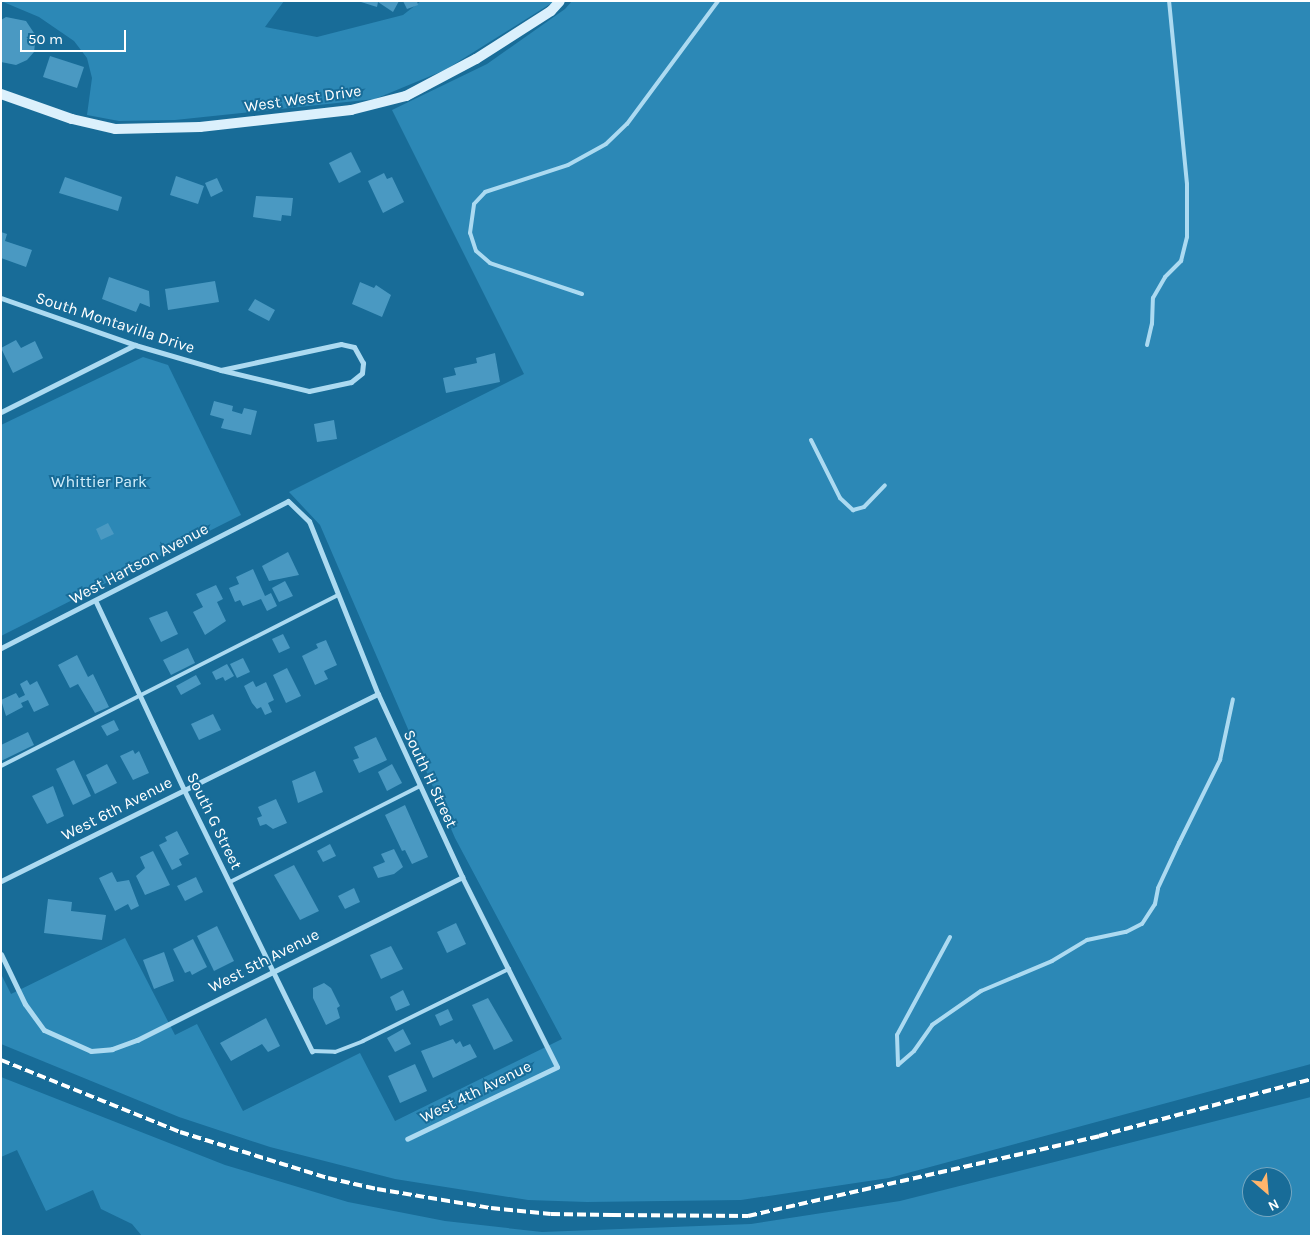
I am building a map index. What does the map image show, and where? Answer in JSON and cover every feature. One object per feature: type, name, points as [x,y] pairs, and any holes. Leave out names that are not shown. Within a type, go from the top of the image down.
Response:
[{"type":"street","name":"West West Drive","points":[[1,94],[25,104],[115,129],[200,127],[351,110],[406,96],[476,59],[552,11],[560,1]]},
{"type":"street","name":"South Montavilla Drive","points":[[1,298],[135,345],[221,370],[309,391],[351,382],[362,373],[363,364],[354,347],[341,344],[221,370]]},
{"type":"street","points":[[1,412],[135,345]]},
{"type":"street","name":"South H Street","points":[[288,501],[309,521],[378,694],[462,877],[510,969],[557,1067]]},
{"type":"street","name":"West Hartson Avenue","points":[[1,648],[96,602],[288,501]]},
{"type":"street","name":"South G Street","points":[[96,602],[184,790],[275,969],[312,1050]]},
{"type":"street","name":"West 6th Avenue","points":[[1,881],[378,694]]},
{"type":"street","name":"West 5th Avenue","points":[[1,954],[25,1004],[44,1030],[75,1046],[91,1051],[112,1049],[137,1040],[275,969],[462,877]]},
{"type":"street","name":"West 4th Avenue","points":[[407,1139],[557,1067]]},
{"type":"lane","points":[[582,294],[490,264],[476,251],[470,232],[474,204],[485,192],[568,166],[606,144],[627,124],[718,1]]},
{"type":"lane","points":[[1147,345],[1152,324],[1153,298],[1165,277],[1181,261],[1187,237],[1187,184],[1169,1]]},
{"type":"lane","points":[[811,440],[840,498],[854,510],[864,507],[885,485]]},
{"type":"lane","points":[[1,766],[338,595]]},
{"type":"lane","points":[[950,937],[897,1035],[898,1065],[914,1050],[932,1025],[981,991],[1052,961],[1086,940],[1126,932],[1142,924],[1155,904],[1158,888],[1178,843],[1220,760],[1234,699]]},
{"type":"lane","points":[[230,882],[420,786]]},
{"type":"lane","points":[[312,1050],[334,1052],[363,1041],[510,969]]},
{"type":"green space","points":[[1,1],[284,1],[265,27],[317,37],[403,15],[421,1],[555,1],[445,70],[375,99],[175,120],[119,121],[87,115],[92,78],[87,58],[74,41],[39,17]]},
{"type":"green space","points":[[572,1],[1311,1],[1311,1064],[889,1178],[741,1200],[587,1202],[528,1200],[395,1179],[270,1147],[179,1117],[1,1044],[1,974],[11,994],[125,938],[175,1035],[197,1024],[243,1111],[360,1053],[395,1121],[562,1039],[455,838],[320,525],[289,492],[524,374],[392,110],[487,64],[565,9]]},
{"type":"green space","name":"Whittier Park","points":[[143,357],[168,365],[241,515],[1,636],[1,425]]},
{"type":"green space","points":[[1,1077],[225,1165],[348,1202],[445,1221],[542,1232],[751,1224],[900,1201],[1311,1097],[1311,1236],[142,1236],[132,1224],[101,1209],[93,1190],[46,1211],[17,1150],[1,1157]]},
{"type":"building","points":[[399,1],[393,12],[378,2],[377,7],[361,2]]},
{"type":"building","points":[[403,1],[417,1],[418,5],[407,9]]},
{"type":"building","points":[[6,17],[26,21],[36,36],[34,52],[27,60],[16,65],[1,62],[1,20]]},
{"type":"building","points":[[50,56],[84,67],[77,88],[43,77]]},
{"type":"building","points":[[351,152],[361,172],[339,183],[329,163]]},
{"type":"building","points":[[384,173],[387,179],[392,177],[404,202],[383,213],[368,181]]},
{"type":"building","points":[[176,176],[204,186],[198,204],[170,195]]},
{"type":"building","points":[[65,177],[122,197],[118,211],[59,193]]},
{"type":"building","points":[[217,178],[223,191],[211,197],[205,183]]},
{"type":"building","points":[[256,196],[293,198],[291,216],[282,215],[281,221],[253,217]]},
{"type":"building","points":[[1,232],[7,234],[5,241],[32,250],[26,267],[1,258]]},
{"type":"building","points":[[109,277],[149,291],[150,307],[140,303],[136,312],[102,299]]},
{"type":"building","points":[[215,281],[219,302],[168,310],[165,289]]},
{"type":"building","points":[[360,282],[374,288],[376,285],[391,295],[382,317],[352,304]]},
{"type":"building","points":[[255,299],[275,310],[269,321],[248,310]]},
{"type":"building","points":[[16,340],[21,348],[35,341],[43,358],[13,373],[1,348]]},
{"type":"building","points":[[495,353],[500,382],[446,393],[443,378],[456,375],[454,368],[477,363],[476,358]]},
{"type":"building","points":[[214,401],[233,406],[232,411],[242,414],[244,408],[257,411],[251,435],[221,428],[224,419],[210,415]]},
{"type":"building","points":[[334,420],[337,439],[317,442],[314,424]]},
{"type":"building","points":[[108,523],[114,534],[101,540],[96,529]]},
{"type":"building","points":[[288,552],[299,575],[269,581],[262,566]]},
{"type":"building","points":[[253,569],[265,596],[271,593],[277,606],[267,611],[261,599],[243,606],[240,600],[235,602],[229,588],[239,584],[236,577]]},
{"type":"building","points":[[285,581],[293,596],[279,602],[272,588]]},
{"type":"building","points":[[216,585],[223,599],[217,602],[226,621],[205,635],[193,612],[203,607],[196,594]]},
{"type":"building","points":[[167,611],[178,634],[161,642],[149,618]]},
{"type":"building","points":[[283,634],[290,648],[279,653],[272,639]]},
{"type":"building","points":[[326,640],[337,665],[324,671],[328,679],[315,685],[302,656],[318,648],[316,644]]},
{"type":"building","points":[[188,648],[195,663],[171,675],[163,660]]},
{"type":"building","points":[[77,655],[88,677],[93,674],[109,707],[95,713],[78,684],[70,688],[58,665]]},
{"type":"building","points":[[243,658],[250,672],[237,678],[230,664]]},
{"type":"building","points":[[227,664],[234,676],[225,681],[223,677],[216,680],[212,672]]},
{"type":"building","points":[[287,668],[301,696],[286,703],[273,675]]},
{"type":"building","points":[[196,675],[201,684],[181,695],[176,686]]},
{"type":"building","points":[[27,680],[30,685],[37,681],[49,705],[34,712],[28,700],[21,703],[23,707],[6,716],[1,700],[16,693],[19,698],[25,695],[20,684]]},
{"type":"building","points":[[253,681],[256,687],[266,682],[274,700],[268,703],[272,712],[265,715],[261,707],[257,709],[252,703],[244,686]]},
{"type":"building","points":[[213,714],[221,730],[199,740],[191,724]]},
{"type":"building","points":[[114,720],[119,730],[107,736],[101,726]]},
{"type":"building","points":[[28,732],[34,745],[1,761],[1,745]]},
{"type":"building","points":[[376,737],[387,760],[359,773],[353,760],[359,758],[354,747]]},
{"type":"building","points":[[133,750],[135,754],[139,751],[149,773],[133,780],[120,756]]},
{"type":"building","points":[[74,760],[91,796],[73,805],[56,769]]},
{"type":"building","points":[[107,764],[117,783],[95,794],[86,775]]},
{"type":"building","points":[[392,764],[402,783],[387,791],[378,772]]},
{"type":"building","points":[[315,771],[323,792],[298,803],[292,781]]},
{"type":"building","points":[[53,786],[64,816],[47,824],[32,796]]},
{"type":"building","points":[[276,799],[287,823],[273,829],[266,824],[260,826],[257,818],[262,816],[258,807]]},
{"type":"building","points":[[405,805],[428,857],[412,864],[405,850],[402,851],[385,815]]},
{"type":"building","points":[[177,831],[189,854],[179,859],[182,865],[172,870],[159,845],[167,841],[165,837]]},
{"type":"building","points":[[330,844],[336,856],[323,862],[317,851]]},
{"type":"building","points":[[394,849],[403,867],[394,874],[378,878],[373,867],[385,862],[381,854]]},
{"type":"building","points":[[153,851],[170,885],[145,895],[136,876],[145,868],[140,857]]},
{"type":"building","points":[[294,865],[319,911],[300,920],[274,875]]},
{"type":"building","points":[[112,872],[117,882],[129,880],[139,906],[131,910],[128,904],[115,911],[99,878]]},
{"type":"building","points":[[196,877],[203,892],[185,901],[177,886]]},
{"type":"building","points":[[354,888],[360,902],[345,909],[338,896]]},
{"type":"building","points":[[48,899],[72,902],[71,911],[106,915],[102,940],[44,933]]},
{"type":"building","points":[[456,923],[466,944],[447,953],[437,932]]},
{"type":"building","points":[[217,926],[234,961],[214,971],[197,936]]},
{"type":"building","points":[[193,939],[207,967],[192,975],[190,971],[185,973],[173,949]]},
{"type":"building","points":[[391,946],[403,969],[381,979],[370,955]]},
{"type":"building","points":[[164,952],[174,981],[154,989],[143,960]]},
{"type":"building","points":[[324,983],[331,988],[340,1006],[337,1008],[340,1018],[326,1025],[313,998],[313,988]]},
{"type":"building","points":[[403,990],[410,1005],[396,1011],[390,997]]},
{"type":"building","points":[[488,998],[513,1041],[494,1050],[472,1005]]},
{"type":"building","points":[[448,1009],[453,1020],[440,1026],[435,1015]]},
{"type":"building","points":[[266,1018],[280,1046],[268,1052],[262,1044],[231,1061],[220,1043]]},
{"type":"building","points":[[403,1029],[411,1044],[395,1052],[387,1038]]},
{"type":"building","points":[[453,1039],[456,1044],[460,1041],[463,1047],[470,1044],[477,1057],[433,1078],[421,1051]]},
{"type":"building","points":[[415,1064],[427,1091],[400,1103],[388,1076]]},
{"type":"railway","points":[[1,1060],[180,1132],[328,1178],[377,1189],[491,1208],[551,1214],[612,1215],[748,1216],[1099,1136],[1311,1079]]}]
